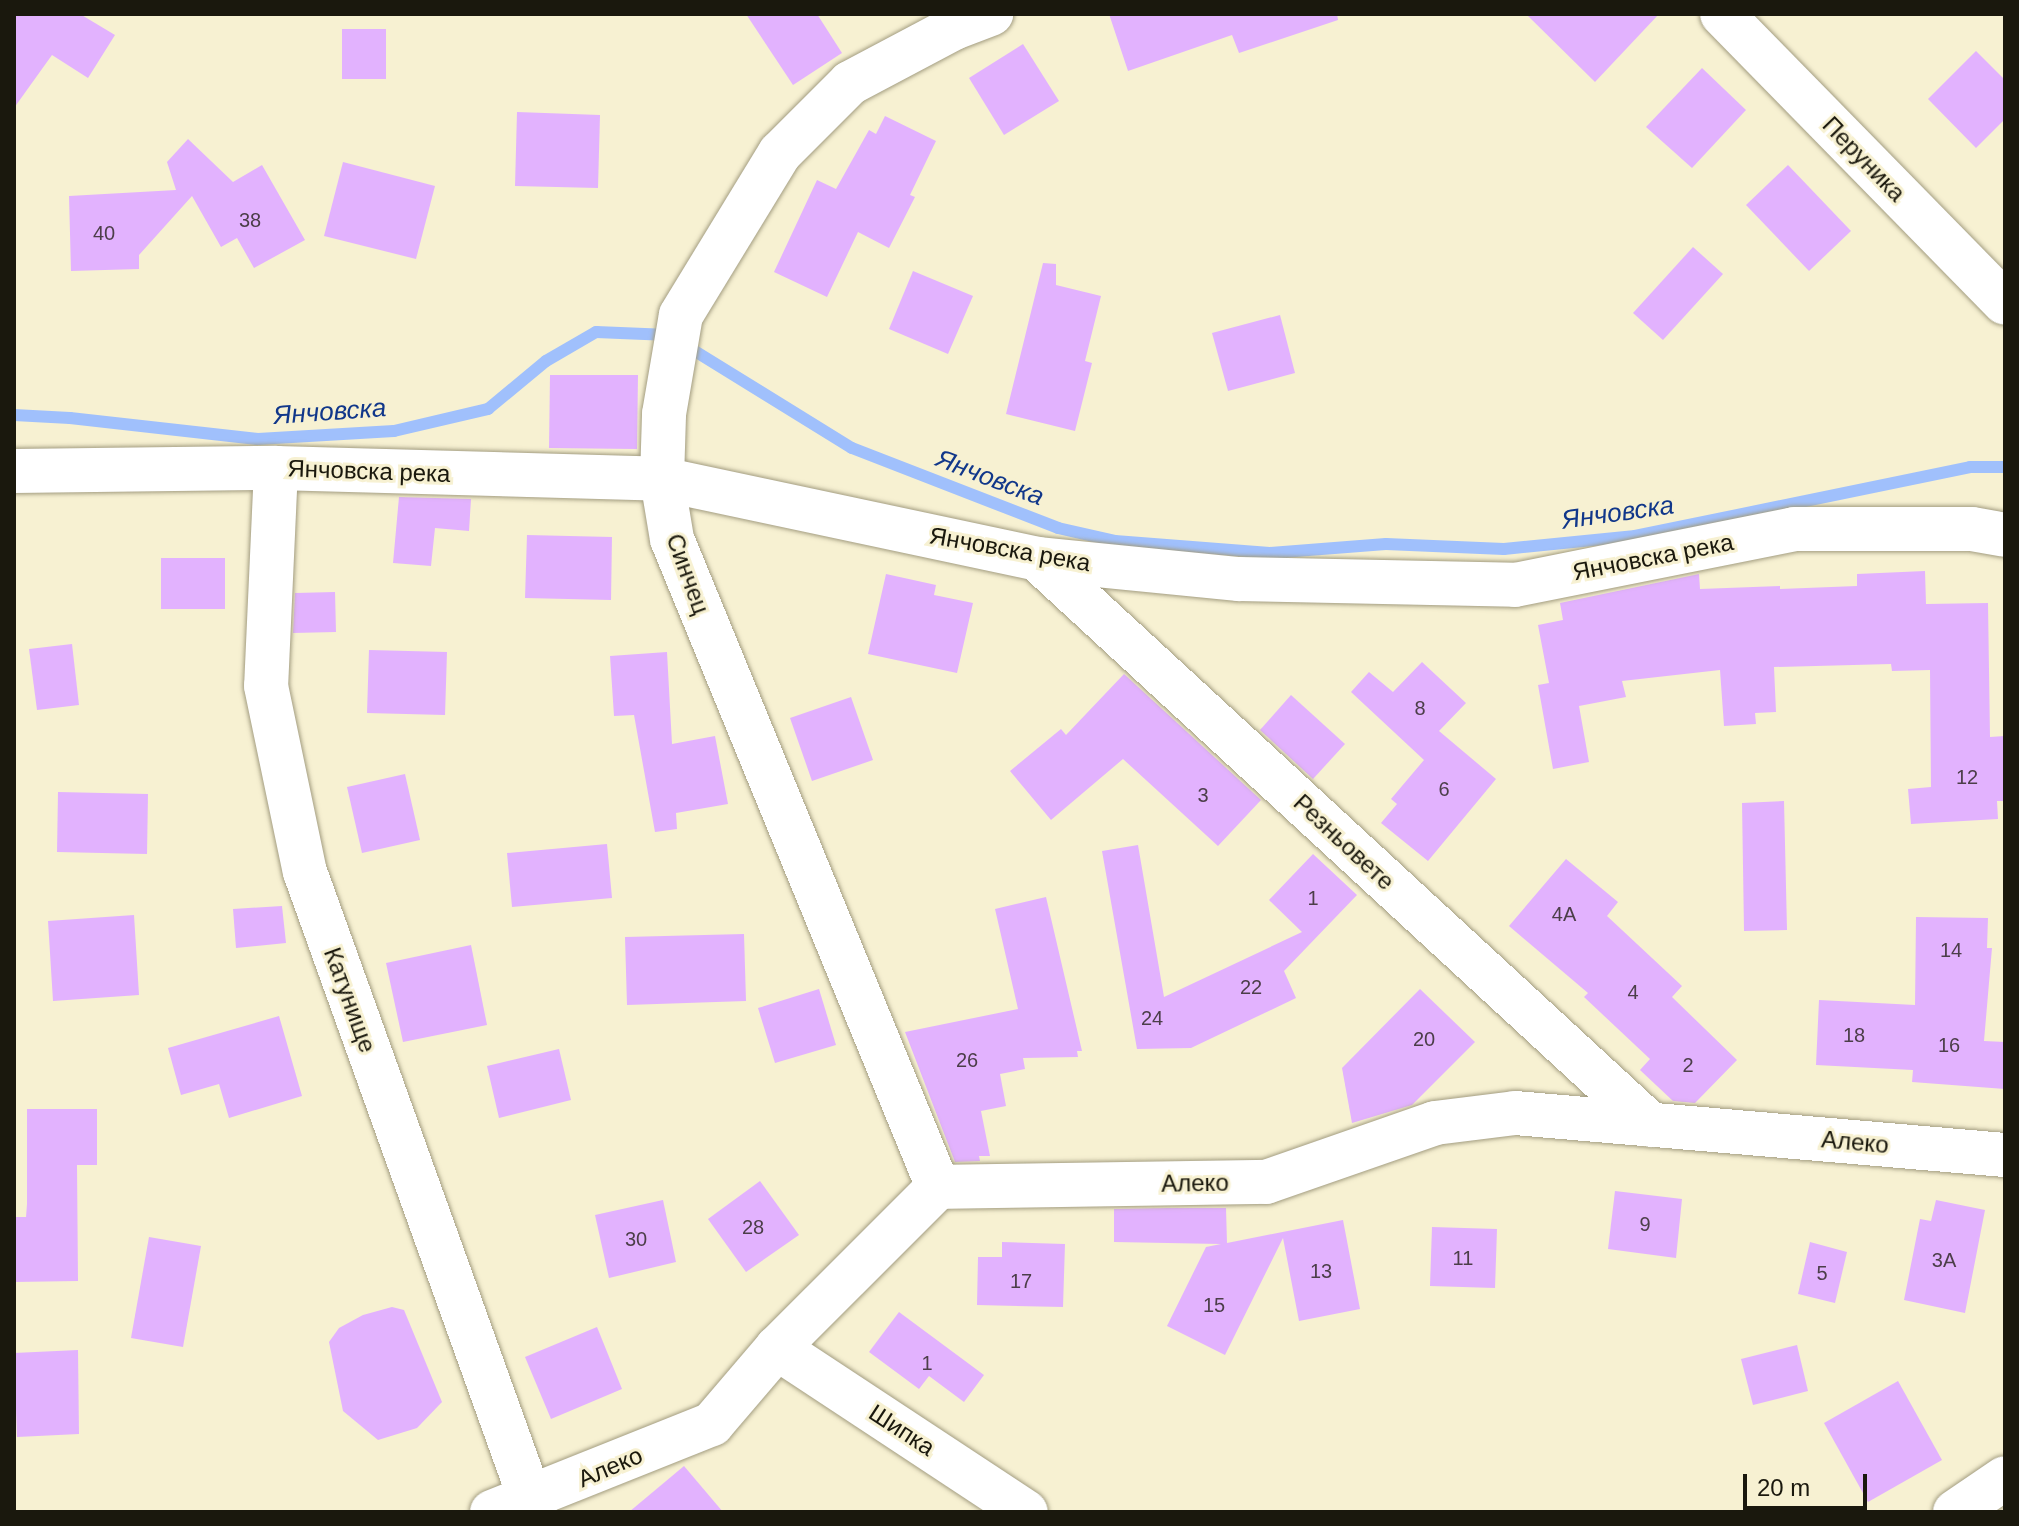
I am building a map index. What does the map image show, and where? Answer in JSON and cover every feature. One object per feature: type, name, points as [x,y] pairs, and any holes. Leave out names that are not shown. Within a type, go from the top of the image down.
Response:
[{"type":"street","name":"Синчец","points":[[938,1187],[672,539],[662,479],[664,414],[681,315],[780,153],[850,83],[954,28],[991,14]]},
{"type":"street","name":"Перуника","points":[[1722,14],[2005,303]]},
{"type":"street","name":"Янчовска река","points":[[14,471],[276,468],[662,479],[1037,559],[1239,579],[1515,585],[1794,529],[1972,529],[2005,535]]},
{"type":"street","name":"Катунище","points":[[276,468],[266,686],[305,872],[518,1508]]},
{"type":"street","name":"Резньовете","points":[[1037,559],[1651,1125]]},
{"type":"street","name":"Алеко","points":[[518,1508],[712,1424],[777,1348],[938,1187],[1266,1182],[1435,1123],[1515,1113],[2005,1155]]},
{"type":"street","name":"Шипка","points":[[777,1348],[1026,1512]]},
{"type":"street","points":[[1955,1512],[2005,1478]]},
{"type":"building","points":[[14,14],[80,14],[115,35],[88,78],[52,55],[14,108]]},
{"type":"building","points":[[746,14],[817,14],[842,53],[793,85]]},
{"type":"building","points":[[1109,14],[1337,14],[1338,20],[1239,53],[1232,35],[1128,71]]},
{"type":"building","points":[[1526,14],[1659,14],[1595,82]]},
{"type":"building","points":[[342,29],[386,29],[386,79],[342,79]]},
{"type":"building","points":[[1023,44],[1059,101],[1004,135],[969,78]]},
{"type":"building","points":[[1976,51],[2005,80],[2005,119],[1976,148],[1928,99]]},
{"type":"building","points":[[1702,68],[1746,110],[1692,168],[1646,127]]},
{"type":"building","points":[[517,112],[600,115],[598,188],[515,186]]},
{"type":"building","points":[[885,116],[936,141],[910,195],[915,197],[889,248],[858,232],[827,297],[774,272],[817,180],[836,189],[869,130],[876,134]]},
{"type":"building","points":[[188,139],[233,182],[262,165],[305,240],[254,268],[237,238],[221,247],[192,196],[139,255],[139,269],[71,271],[69,196],[176,190],[167,162]]},
{"type":"building","points":[[343,162],[435,186],[416,259],[324,236]]},
{"type":"building","points":[[1788,165],[1851,231],[1809,271],[1746,205]]},
{"type":"building","points":[[1693,247],[1723,274],[1663,340],[1633,313]]},
{"type":"building","points":[[1043,263],[1056,264],[1056,285],[1101,296],[1085,361],[1092,363],[1075,431],[1006,414]]},
{"type":"building","points":[[913,271],[973,296],[948,354],[889,329]]},
{"type":"building","points":[[1280,315],[1295,373],[1228,391],[1212,333]]},
{"type":"building","points":[[550,375],[638,375],[637,449],[549,448]]},
{"type":"building","points":[[399,497],[471,499],[469,531],[435,528],[431,566],[393,563]]},
{"type":"building","points":[[527,535],[612,537],[611,600],[525,598]]},
{"type":"building","points":[[161,558],[225,558],[225,609],[161,609]]},
{"type":"building","points":[[1925,571],[1926,604],[1988,603],[1990,737],[2005,736],[2005,801],[1997,801],[1998,819],[1911,824],[1908,789],[1931,787],[1930,670],[1892,671],[1891,664],[1774,667],[1776,712],[1755,713],[1756,724],[1724,726],[1720,670],[1622,681],[1626,697],[1579,706],[1589,762],[1553,769],[1538,685],[1549,683],[1538,625],[1563,620],[1560,603],[1699,574],[1700,589],[1780,586],[1780,589],[1857,586],[1857,574]]},
{"type":"building","points":[[886,574],[936,585],[934,595],[973,603],[957,673],[868,654]]},
{"type":"building","points":[[335,592],[336,632],[293,633],[295,593]]},
{"type":"building","points":[[72,644],[79,705],[37,710],[29,649]]},
{"type":"building","points":[[369,650],[447,652],[445,715],[367,713]]},
{"type":"building","points":[[667,652],[672,744],[715,736],[728,804],[676,813],[677,829],[655,832],[634,715],[614,716],[610,656]]},
{"type":"building","points":[[1422,662],[1466,703],[1439,731],[1496,779],[1428,861],[1381,823],[1397,804],[1391,799],[1424,760],[1351,692],[1369,672],[1393,692]]},
{"type":"building","points":[[1124,674],[1261,800],[1218,846],[1123,759],[1051,820],[1010,771],[1061,729],[1066,735]]},
{"type":"building","points":[[1291,695],[1345,744],[1313,779],[1260,730]]},
{"type":"building","points":[[851,697],[873,760],[812,781],[790,718]]},
{"type":"building","points":[[405,774],[420,840],[362,853],[347,787]]},
{"type":"building","points":[[58,792],[148,794],[147,854],[57,852]]},
{"type":"building","points":[[1784,801],[1787,930],[1744,931],[1742,803]]},
{"type":"building","points":[[607,844],[612,898],[512,907],[507,853]]},
{"type":"building","points":[[1138,845],[1164,997],[1302,932],[1269,900],[1313,854],[1357,895],[1284,971],[1296,998],[1191,1048],[1137,1049],[1102,851]]},
{"type":"building","points":[[1566,859],[1618,902],[1607,916],[1682,986],[1672,997],[1737,1060],[1695,1103],[1673,1101],[1640,1070],[1650,1059],[1584,997],[1588,993],[1509,926]]},
{"type":"building","points":[[1046,897],[1082,1051],[1077,1051],[1078,1057],[1023,1058],[1025,1069],[1000,1074],[1006,1106],[981,1111],[990,1156],[979,1156],[980,1161],[955,1162],[905,1032],[1018,1009],[995,909]]},
{"type":"building","points":[[282,906],[286,943],[236,948],[233,909]]},
{"type":"building","points":[[134,915],[139,995],[53,1001],[48,921]]},
{"type":"building","points":[[1916,917],[1988,918],[1987,948],[1992,948],[1984,1041],[2005,1042],[2005,1089],[1912,1082],[1913,1070],[1816,1065],[1819,1000],[1915,1005]]},
{"type":"building","points":[[744,934],[746,1001],[627,1005],[625,937]]},
{"type":"building","points":[[471,945],[487,1025],[403,1042],[386,963]]},
{"type":"building","points":[[819,989],[836,1045],[775,1063],[758,1008]]},
{"type":"building","points":[[1420,989],[1475,1042],[1412,1105],[1352,1123],[1342,1068]]},
{"type":"building","points":[[279,1016],[302,1096],[229,1118],[219,1084],[181,1095],[168,1048]]},
{"type":"building","points":[[559,1049],[571,1100],[499,1118],[487,1066]]},
{"type":"building","points":[[27,1109],[97,1109],[97,1165],[77,1165],[78,1281],[14,1282],[14,1217],[26,1217],[27,1204]]},
{"type":"building","points":[[760,1181],[799,1235],[746,1272],[708,1219]]},
{"type":"building","points":[[1615,1191],[1682,1199],[1676,1258],[1608,1249]]},
{"type":"building","points":[[663,1200],[676,1262],[609,1278],[595,1215]]},
{"type":"building","points":[[1936,1200],[1985,1210],[1965,1313],[1904,1300],[1920,1219],[1931,1221]]},
{"type":"building","points":[[1226,1208],[1227,1243],[1343,1220],[1360,1309],[1299,1321],[1283,1238],[1225,1355],[1167,1326],[1206,1247],[1221,1244],[1114,1242],[1114,1209]]},
{"type":"building","points":[[1432,1227],[1497,1229],[1495,1288],[1430,1286]]},
{"type":"building","points":[[149,1237],[201,1246],[183,1347],[131,1338]]},
{"type":"building","points":[[1002,1242],[1065,1244],[1063,1307],[977,1305],[978,1257],[1002,1257]]},
{"type":"building","points":[[1810,1242],[1847,1252],[1835,1303],[1798,1294]]},
{"type":"building","points":[[392,1307],[404,1310],[442,1402],[417,1428],[378,1440],[343,1411],[329,1342],[339,1328],[363,1315]]},
{"type":"building","points":[[899,1312],[984,1375],[964,1402],[929,1376],[919,1389],[869,1352]]},
{"type":"building","points":[[597,1327],[622,1389],[551,1419],[525,1357]]},
{"type":"building","points":[[1797,1345],[1808,1391],[1753,1405],[1741,1359]]},
{"type":"building","points":[[78,1350],[79,1434],[17,1437],[14,1353]]},
{"type":"building","points":[[1898,1381],[1942,1460],[1868,1502],[1824,1423]]},
{"type":"building","points":[[684,1466],[723,1512],[629,1512]]},
{"type":"waterway","name":"Янчовска","points":[[14,415],[70,418],[258,439],[394,431],[488,409],[546,361],[596,332],[669,335]]},
{"type":"waterway","name":"Янчовска","points":[[685,345],[852,448],[1058,528],[1115,541],[1270,553],[1386,544],[1504,549],[1635,536],[1970,467],[2005,467]]}]
